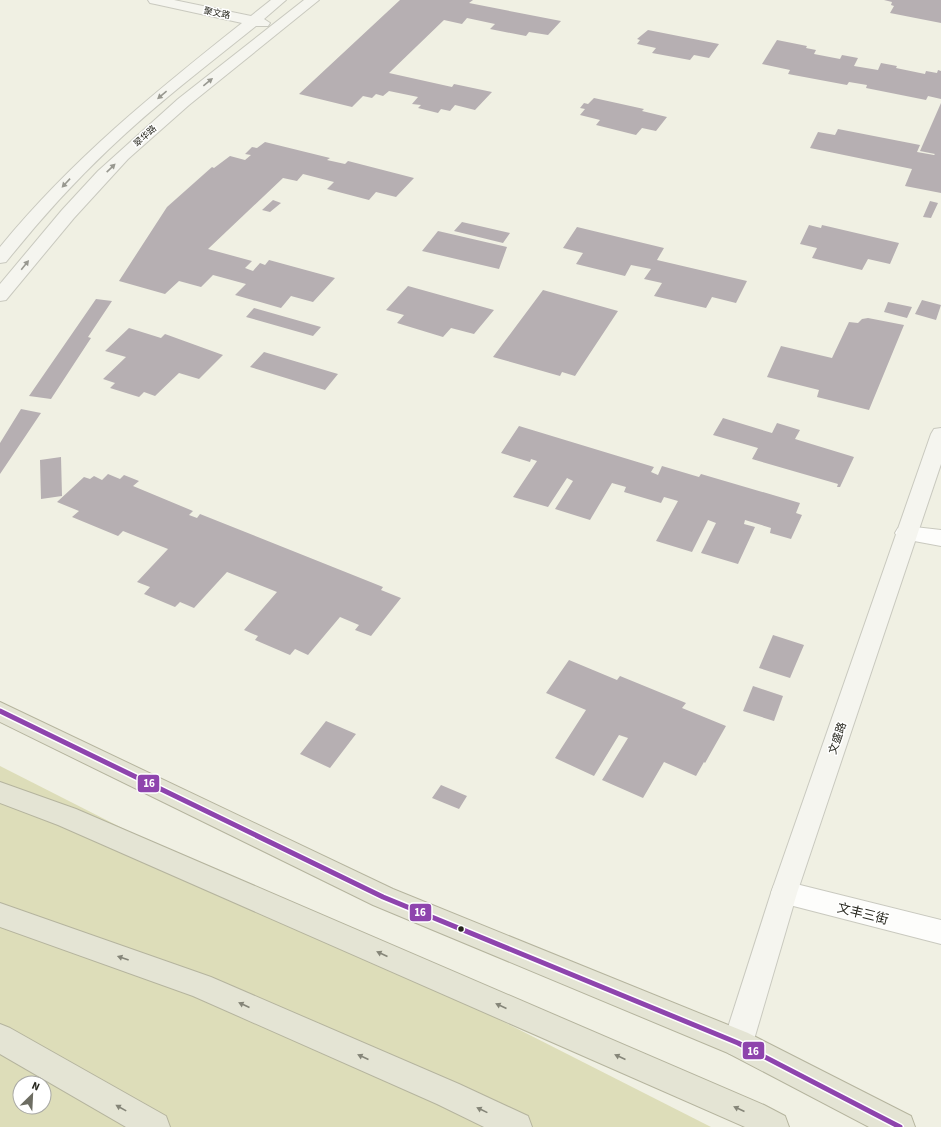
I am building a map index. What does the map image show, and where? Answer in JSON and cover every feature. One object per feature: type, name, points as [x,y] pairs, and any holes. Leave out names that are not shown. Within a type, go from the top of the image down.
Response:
[{"type":"highway","points":[[0,711],[383,897],[738,1043],[900,1127]]},
{"type":"highway","points":[[0,792],[67,817],[753,1115],[774,1127]]},
{"type":"highway","points":[[0,915],[201,986],[448,1094],[517,1127]]},
{"type":"highway","points":[[0,1038],[155,1127]]},
{"type":"main road","name":"聚文路","points":[[155,0],[253,13],[279,26]]},
{"type":"main road","name":"翠华路","points":[[0,296],[33,255],[98,181],[142,138],[312,0]]},
{"type":"main road","name":"翠华路","points":[[0,258],[49,201],[84,164],[253,13],[273,5]]},
{"type":"main road","points":[[273,5],[294,14]]},
{"type":"main road","name":"文盛路","points":[[738,1043],[784,893],[941,434]]},
{"type":"street","points":[[906,533],[941,538]]},
{"type":"street","name":"文丰三街","points":[[784,893],[941,932]]},
{"type":"green space","points":[[0,766],[711,1127],[0,1127]]},
{"type":"building","points":[[400,0],[473,0],[469,3],[561,21],[548,35],[529,32],[526,36],[490,29],[495,24],[467,18],[462,24],[444,20],[389,73],[452,87],[454,84],[492,92],[475,110],[455,105],[450,111],[441,109],[438,113],[418,108],[421,105],[412,104],[418,97],[389,91],[383,96],[376,94],[372,98],[363,96],[352,107],[299,94]]},
{"type":"building","points":[[884,0],[941,0],[941,23],[890,13],[894,6],[891,5],[892,2]]},
{"type":"building","points":[[648,30],[719,44],[709,58],[694,55],[690,60],[652,53],[656,48],[637,44],[640,40],[637,39]]},
{"type":"building","points":[[777,40],[807,46],[806,48],[816,50],[814,54],[840,59],[842,55],[858,58],[854,66],[878,70],[881,63],[897,66],[896,68],[925,74],[926,71],[937,73],[938,70],[941,71],[941,99],[928,96],[926,100],[866,88],[867,85],[849,82],[847,85],[788,74],[790,70],[762,64]]},
{"type":"building","points":[[594,98],[644,109],[642,111],[667,117],[656,131],[642,128],[636,135],[596,125],[600,120],[580,115],[585,109],[580,108],[584,103],[588,104]]},
{"type":"building","points":[[941,103],[941,193],[905,186],[912,169],[810,148],[818,132],[835,135],[838,129],[920,145],[917,152],[934,155],[935,154],[920,151]]},
{"type":"building","points":[[265,142],[330,158],[327,160],[345,164],[348,161],[414,178],[396,197],[376,192],[369,200],[327,189],[334,182],[303,174],[297,181],[283,178],[208,249],[252,261],[245,268],[253,271],[260,263],[265,265],[269,260],[335,278],[313,302],[291,296],[281,308],[235,295],[246,284],[213,275],[201,287],[179,281],[165,294],[119,281],[167,207],[212,167],[214,168],[230,156],[245,160],[251,155],[245,154],[252,147],[257,148]]},
{"type":"building","points":[[273,200],[281,203],[270,212],[262,210]]},
{"type":"building","points":[[930,201],[938,203],[931,218],[923,217]]},
{"type":"building","points":[[462,222],[510,233],[503,243],[454,231]]},
{"type":"building","points":[[809,225],[821,228],[822,225],[899,243],[890,264],[868,259],[862,270],[812,258],[817,248],[800,244]]},
{"type":"building","points":[[577,227],[664,248],[657,260],[747,281],[736,303],[712,297],[706,308],[654,296],[662,283],[644,279],[651,269],[631,265],[625,276],[576,264],[583,253],[563,248]]},
{"type":"building","points":[[438,231],[507,247],[499,269],[422,251]]},
{"type":"building","points":[[408,286],[494,310],[474,334],[451,328],[443,337],[397,323],[404,315],[386,310]]},
{"type":"building","points":[[543,290],[618,311],[575,376],[562,372],[560,376],[493,357]]},
{"type":"building","points":[[96,299],[112,301],[88,337],[91,338],[51,399],[29,396]]},
{"type":"building","points":[[922,300],[941,305],[936,320],[915,314]]},
{"type":"building","points":[[888,302],[912,307],[907,318],[884,312]]},
{"type":"building","points":[[254,308],[321,327],[313,336],[246,317]]},
{"type":"building","points":[[868,318],[904,325],[869,410],[817,397],[819,390],[767,377],[781,346],[832,358],[849,322],[858,323],[862,319]]},
{"type":"building","points":[[129,328],[161,338],[165,334],[223,355],[199,379],[179,373],[155,396],[144,392],[139,397],[110,388],[115,383],[103,379],[126,357],[105,351]]},
{"type":"building","points":[[264,352],[338,374],[325,390],[250,367]]},
{"type":"building","points":[[21,409],[41,413],[0,474],[0,443]]},
{"type":"building","points":[[723,418],[772,433],[777,423],[800,430],[795,439],[854,457],[840,487],[837,487],[838,484],[752,459],[758,448],[713,435]]},
{"type":"building","points":[[519,426],[654,467],[651,472],[658,475],[662,466],[699,477],[701,474],[800,503],[796,513],[802,515],[791,539],[770,533],[771,528],[745,520],[744,524],[755,527],[738,564],[701,553],[716,523],[708,520],[692,552],[656,541],[678,501],[664,497],[661,503],[624,492],[626,487],[612,483],[590,520],[555,509],[573,481],[567,478],[548,507],[513,497],[537,461],[531,459],[530,462],[501,453]]},
{"type":"building","points":[[61,457],[62,496],[41,499],[40,460]]},
{"type":"building","points":[[108,474],[120,479],[124,475],[139,481],[133,486],[193,511],[189,515],[197,518],[200,514],[383,587],[381,590],[401,598],[371,636],[355,630],[359,625],[340,617],[308,655],[295,649],[290,655],[255,640],[258,636],[244,630],[277,592],[227,572],[194,608],[180,602],[175,607],[144,594],[150,587],[137,582],[168,549],[123,531],[118,536],[72,517],[79,511],[57,502],[84,477],[90,479],[94,476],[102,480]]},
{"type":"building","points":[[773,635],[804,645],[790,678],[759,668]]},
{"type":"building","points":[[569,660],[617,680],[620,676],[686,703],[682,708],[726,726],[696,776],[664,762],[643,798],[602,780],[628,738],[619,735],[594,776],[555,758],[586,710],[546,693]]},
{"type":"building","points":[[753,686],[783,696],[774,721],[743,711]]},
{"type":"building","points":[[326,721],[356,734],[330,768],[300,754]]},
{"type":"building","points":[[441,785],[467,796],[459,809],[432,798]]},
{"type":"transit line","name":"16","points":[[0,711],[383,897],[738,1043],[900,1127]]}]
